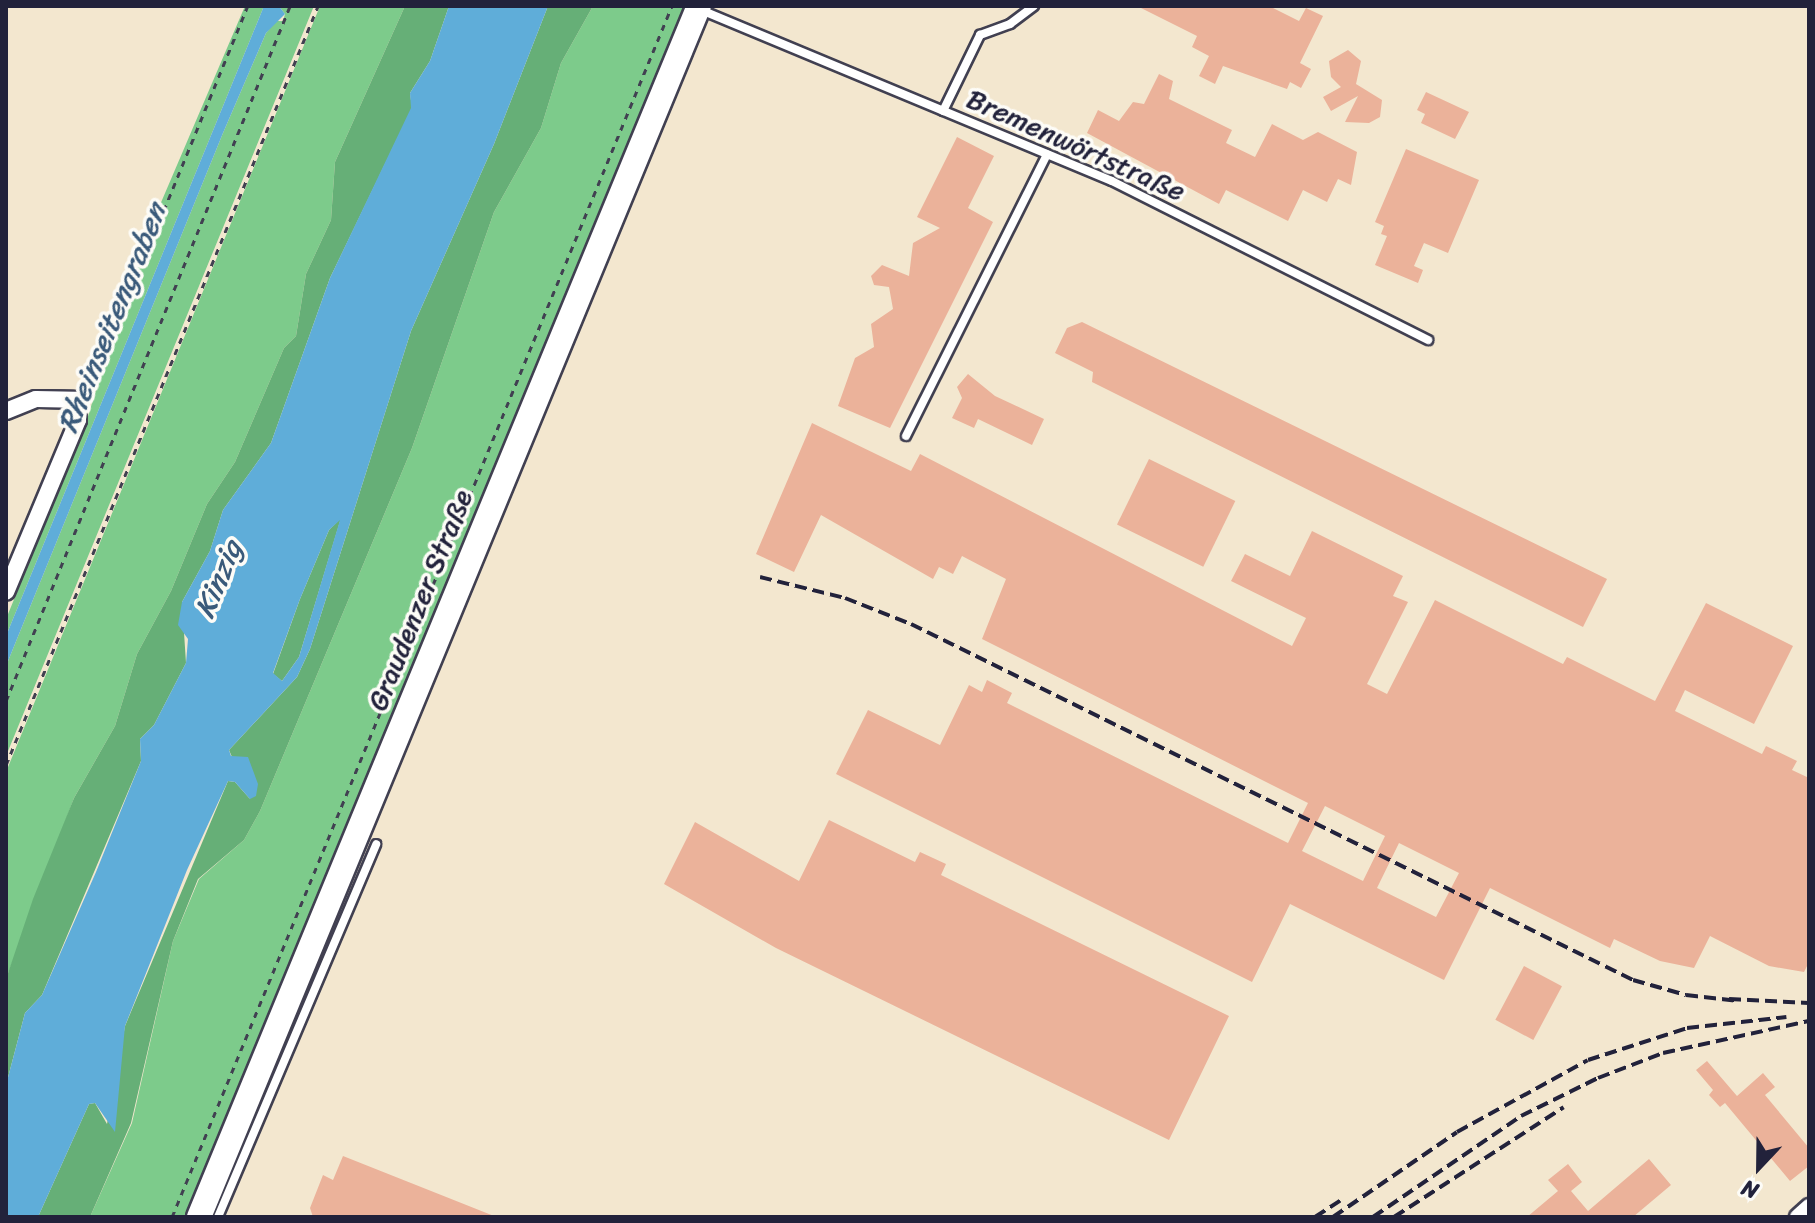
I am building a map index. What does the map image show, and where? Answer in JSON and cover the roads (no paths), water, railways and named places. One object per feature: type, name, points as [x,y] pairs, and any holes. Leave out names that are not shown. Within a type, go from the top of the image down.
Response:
[{"type":"street","name":"Graudenzer Straße","points":[[206,1216],[698,7]]},
{"type":"street","points":[[6,411],[36,399],[75,400],[78,420],[6,592]]},
{"type":"street","points":[[1798,1217],[1809,1207]]},
{"type":"lane","points":[[943,111],[980,35],[1010,24],[1034,6]]},
{"type":"lane","name":"Bremenwörtstraße","points":[[698,7],[1160,204],[1428,340]]},
{"type":"lane","points":[[906,436],[1047,154]]},
{"type":"lane","points":[[206,1216],[376,844]]},
{"type":"water","points":[[264,6],[279,6],[285,14],[266,33],[223,133],[6,666],[6,636]]},
{"type":"water","name":"Kinzig","points":[[449,6],[548,6],[494,144],[411,331],[310,649],[297,677],[229,750],[231,756],[248,757],[258,784],[256,796],[250,799],[235,782],[228,781],[187,870],[125,1026],[115,1132],[95,1103],[89,1104],[38,1217],[6,1217],[6,1085],[25,1013],[42,995],[96,872],[141,761],[140,739],[154,725],[186,663],[188,639],[178,625],[182,602],[210,551],[223,510],[271,443],[330,278],[411,108],[410,93],[430,61]],"holes":[[[340,520],[299,657],[282,681],[273,673],[329,530]]]},
{"type":"railway","points":[[760,577],[845,598],[911,624],[1633,980],[1686,995],[1739,1001]]},
{"type":"railway","points":[[1729,999],[1809,1003]]},
{"type":"railway","points":[[1333,1217],[1457,1132],[1588,1060],[1687,1028],[1786,1017]]},
{"type":"railway","points":[[1373,1217],[1521,1116],[1598,1078],[1663,1053],[1809,1021]]},
{"type":"railway","points":[[1394,1217],[1564,1107]]},
{"type":"railway","points":[[1315,1217],[1340,1201]]},
{"type":"water label","name":"Rheinseitengraben","points":[[112,318]]}]
